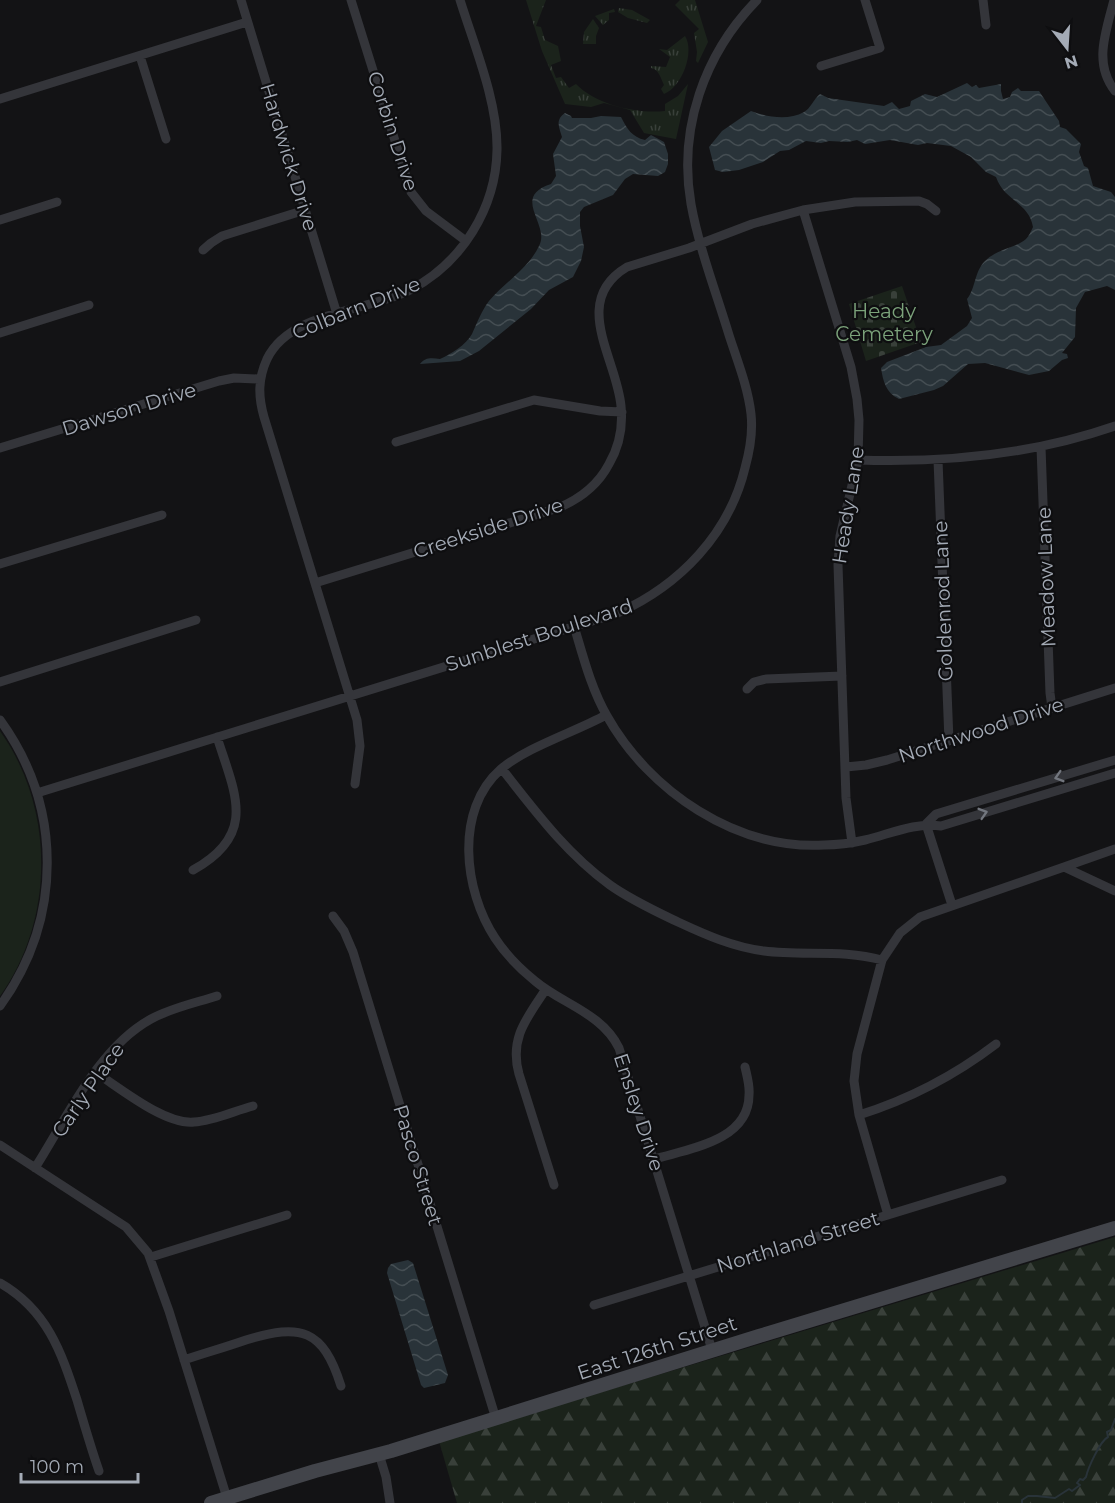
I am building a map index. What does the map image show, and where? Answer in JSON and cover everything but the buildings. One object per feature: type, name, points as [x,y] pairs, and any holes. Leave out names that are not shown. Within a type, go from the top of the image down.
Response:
[{"type":"main road","name":"East 126th Street","points":[[211,1503],[496,1419],[712,1350],[1115,1228]]},
{"type":"street","name":"Hardwick Drive","points":[[240,0],[338,314]]},
{"type":"street","name":"Corbin Drive","points":[[351,0],[411,192],[426,211],[466,241]]},
{"type":"street","name":"Colbarn Drive","points":[[355,784],[359,733],[350,696],[261,407],[259,379],[271,352],[283,338],[303,325],[410,290],[440,270],[466,241],[480,219],[496,168],[497,142],[493,109],[460,0]]},
{"type":"street","name":"Sunblest Boulevard","points":[[37,793],[632,607],[679,576],[697,558],[716,533],[741,485],[751,440],[750,410],[693,213],[688,179],[688,147],[702,85],[717,51],[737,22],[757,0]]},
{"type":"street","points":[[822,66],[880,48],[865,0]]},
{"type":"street","points":[[983,0],[986,25]]},
{"type":"street","points":[[1114,0],[1102,53],[1106,77],[1115,91]]},
{"type":"street","points":[[0,99],[247,22]]},
{"type":"street","points":[[140,56],[166,139]]},
{"type":"street","name":"Creekside Drive","points":[[315,583],[558,508],[591,488],[607,468],[620,438],[622,412],[620,395],[599,322],[599,308],[604,289],[618,273],[627,267],[752,224],[803,210],[855,202],[896,200],[923,202],[936,211]]},
{"type":"street","points":[[0,220],[57,202]]},
{"type":"street","points":[[203,250],[222,236],[305,210]]},
{"type":"street","name":"Heady Lane","points":[[803,210],[854,377],[859,420],[858,460],[839,545],[838,565],[847,809],[852,843]]},
{"type":"street","points":[[0,333],[89,305]]},
{"type":"street","name":"Dawson Drive","points":[[0,448],[219,381],[234,378],[259,379]]},
{"type":"street","points":[[396,442],[534,400],[600,411],[622,412]]},
{"type":"street","points":[[858,460],[938,460],[1006,453],[1041,447],[1115,426]]},
{"type":"street","name":"Meadow Lane","points":[[1041,447],[1052,708]]},
{"type":"street","name":"Goldenrod Lane","points":[[938,460],[949,741]]},
{"type":"street","points":[[0,564],[162,514]]},
{"type":"street","points":[[0,682],[196,620]]},
{"type":"street","points":[[574,626],[593,685],[606,715],[623,742],[652,774],[675,794],[706,815],[747,833],[781,842],[813,846],[852,843],[926,824],[940,826],[1115,773]]},
{"type":"street","points":[[747,689],[754,682],[766,679],[842,676]]},
{"type":"street","name":"Northwood Drive","points":[[846,767],[874,764],[1115,688]]},
{"type":"street","name":"Ensley Drive","points":[[606,715],[524,754],[502,769],[485,788],[474,814],[470,840],[471,874],[479,905],[495,938],[514,963],[546,989],[597,1021],[617,1042],[712,1350]]},
{"type":"street","points":[[0,720],[23,756],[37,793],[46,838],[47,873],[45,898],[38,928],[26,960],[0,1006]]},
{"type":"street","points":[[193,870],[220,851],[234,828],[236,800],[217,737]]},
{"type":"street","points":[[926,824],[936,814],[1115,760]]},
{"type":"street","points":[[502,769],[548,827],[579,860],[611,886],[653,910],[709,936],[742,947],[777,952],[850,954],[882,960]]},
{"type":"street","points":[[926,824],[952,905]]},
{"type":"street","points":[[888,1215],[859,1114],[855,1090],[855,1063],[882,960],[895,939],[909,925],[926,915],[1115,849]]},
{"type":"street","points":[[1064,867],[1115,891]]},
{"type":"street","name":"Pasco Street","points":[[333,916],[344,931],[353,952],[496,1419]]},
{"type":"street","points":[[546,989],[520,1032],[516,1045],[516,1056],[519,1074],[554,1185]]},
{"type":"street","name":"Carly Place","points":[[35,1168],[110,1051],[140,1026],[159,1015],[217,996]]},
{"type":"street","points":[[859,1114],[900,1101],[935,1084],[970,1064],[996,1044]]},
{"type":"street","points":[[655,1160],[715,1140],[733,1130],[749,1104],[749,1087],[745,1067]]},
{"type":"street","points":[[95,1072],[164,1117],[180,1122],[201,1121],[253,1106]]},
{"type":"street","points":[[0,1145],[126,1227],[151,1257],[227,1498]]},
{"type":"street","name":"Northland Street","points":[[594,1305],[1002,1180]]},
{"type":"street","points":[[151,1257],[287,1215]]},
{"type":"street","points":[[0,1283],[30,1305],[54,1337],[66,1365],[99,1471]]},
{"type":"street","points":[[184,1360],[275,1331],[294,1331],[309,1336],[326,1350],[335,1366],[341,1386]]},
{"type":"street","points":[[379,1454],[390,1503]]},
{"type":"green space","points":[[526,0],[546,0],[536,26],[541,27],[545,40],[558,46],[561,61],[551,65],[556,78],[561,77],[569,88],[576,84],[594,98],[606,103],[654,112],[665,111],[665,104],[678,96],[688,84],[676,139],[644,133],[630,110],[604,103],[591,107],[565,104],[542,51]]},
{"type":"green space","points":[[680,0],[695,0],[708,42],[698,63],[694,33],[699,29],[675,5]]},
{"type":"green space","points":[[619,8],[632,10],[650,20],[647,23],[628,18],[618,12]]},
{"type":"green space","points":[[614,9],[615,12],[609,13],[609,20],[603,25],[595,16]]},
{"type":"green space","points":[[593,19],[599,28],[596,44],[583,44],[584,32]]},
{"type":"green space","points":[[685,36],[688,51],[685,68],[676,84],[664,94],[661,89],[664,85],[661,77],[651,66],[666,67],[670,57],[659,49],[667,50]]},
{"type":"green space","name":"Heady Cemetery","points":[[902,286],[921,342],[866,361],[849,304]]},
{"type":"green space","points":[[0,731],[18,761],[31,794],[39,828],[41,864],[39,899],[31,933],[18,966],[0,996]]},
{"type":"green space","points":[[1115,1237],[1115,1503],[457,1503],[439,1441]]},
{"type":"water","points":[[967,83],[979,88],[1001,84],[1003,99],[1010,97],[1012,92],[1018,88],[1021,91],[1039,91],[1059,121],[1060,127],[1066,129],[1081,144],[1079,152],[1084,166],[1088,168],[1093,186],[1111,192],[1115,197],[1115,290],[1107,286],[1085,292],[1076,308],[1075,337],[1062,353],[1067,354],[1068,358],[1049,371],[1029,375],[985,363],[968,364],[943,386],[899,399],[886,386],[881,368],[887,362],[926,347],[941,345],[967,326],[972,318],[967,299],[981,265],[990,257],[1027,238],[1033,227],[1027,212],[1005,191],[996,177],[986,172],[971,157],[951,146],[927,143],[918,145],[890,140],[865,144],[857,140],[821,143],[806,141],[789,150],[780,151],[763,162],[739,170],[723,172],[715,170],[709,147],[722,131],[751,111],[771,116],[798,115],[806,111],[820,94],[828,98],[884,106],[892,102],[899,109],[910,106],[911,101],[925,94],[937,97]]},
{"type":"water","points":[[565,113],[572,118],[621,117],[633,135],[645,140],[651,135],[664,142],[668,154],[665,172],[658,176],[633,174],[625,179],[613,195],[584,207],[580,212],[580,226],[584,247],[581,261],[573,277],[549,290],[531,309],[479,351],[460,361],[420,364],[426,359],[440,359],[466,342],[489,301],[523,268],[539,246],[540,229],[532,204],[539,190],[551,184],[556,176],[553,154],[562,137],[559,121]]},
{"type":"water","points":[[408,1260],[413,1263],[448,1375],[445,1383],[424,1388],[421,1385],[387,1273],[391,1264]]},
{"type":"waterway","points":[[1022,1503],[1022,1500],[1028,1496],[1055,1498],[1080,1485],[1077,1483],[1086,1477],[1115,1419]]}]
